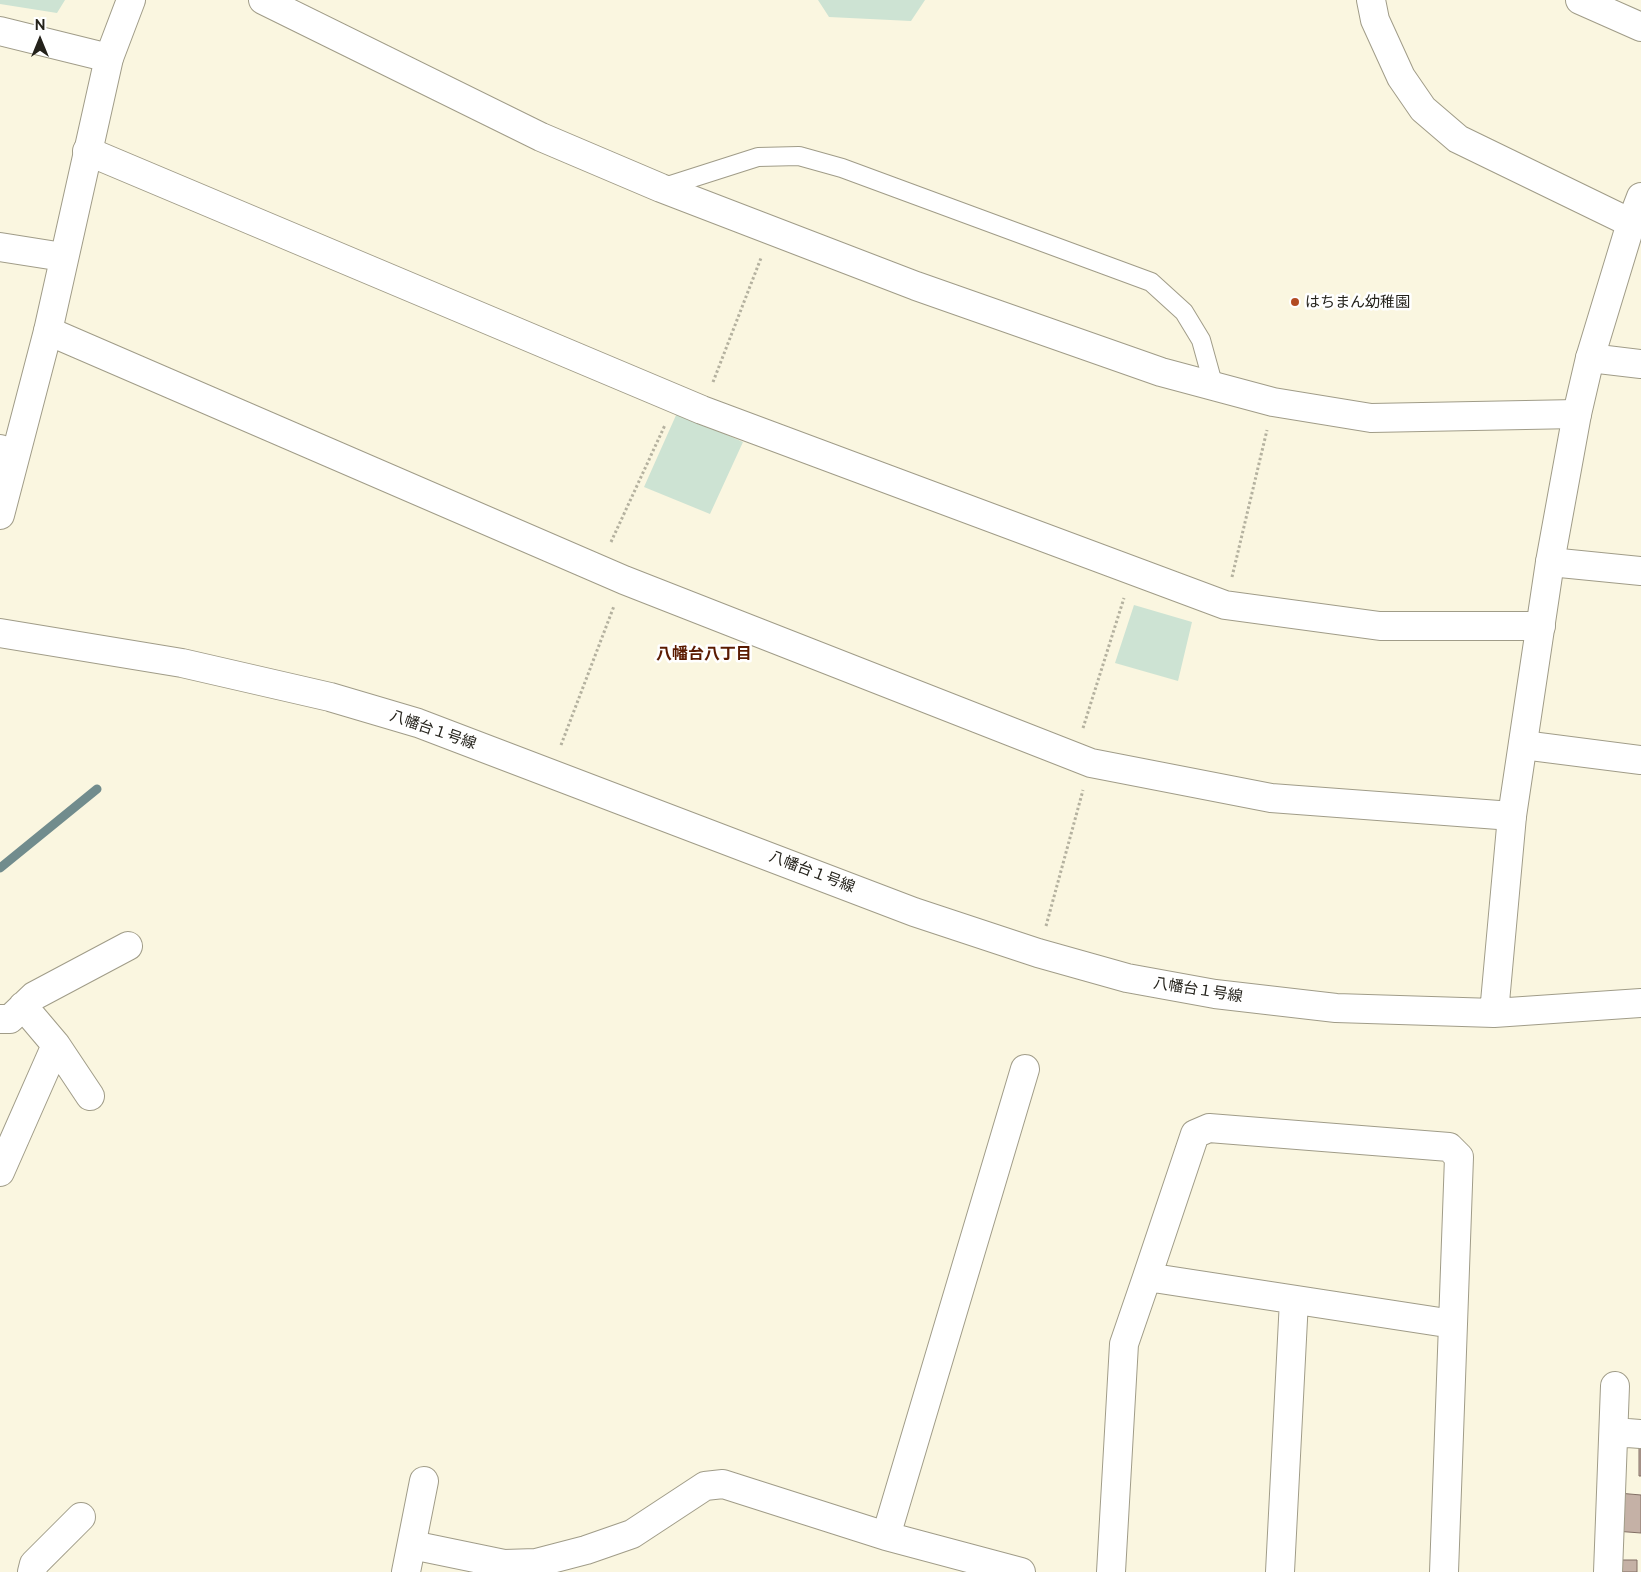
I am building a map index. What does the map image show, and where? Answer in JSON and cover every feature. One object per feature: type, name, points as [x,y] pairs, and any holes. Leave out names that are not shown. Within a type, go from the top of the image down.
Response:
[{"type":"street","points":[[0,515],[7,451],[48,331],[109,58],[131,0]]},
{"type":"street","points":[[263,0],[541,137],[661,188],[935,293],[1161,372],[1273,402],[1371,418],[1577,414]]},
{"type":"street","points":[[1370,0],[1375,20],[1401,78],[1423,110],[1458,139],[1631,223]]},
{"type":"street","points":[[1580,0],[1641,27]]},
{"type":"street","points":[[0,31],[109,58]]},
{"type":"street","points":[[87,151],[702,410],[1133,572],[1226,605],[1380,626],[1541,626]]},
{"type":"street","points":[[1494,1013],[1512,816],[1550,562],[1577,414],[1590,358],[1631,223],[1641,197]]},
{"type":"street","points":[[0,247],[63,258]]},
{"type":"street","points":[[48,331],[624,580],[1082,760],[1271,798],[1512,816]]},
{"type":"street","points":[[1590,358],[1641,364]]},
{"type":"street","points":[[1550,562],[1641,571]]},
{"type":"street","name":"八幡台１号線","points":[[0,633],[182,663],[330,697],[418,723],[914,912],[1038,953],[1127,978],[1215,994],[1336,1008],[1494,1013],[1641,1004]]},
{"type":"street","points":[[1523,745],[1641,760]]},
{"type":"street","points":[[0,1019],[10,1019],[34,996],[128,946]]},
{"type":"street","points":[[23,1006],[56,1045],[90,1096]]},
{"type":"street","points":[[0,1172],[56,1045]]},
{"type":"street","points":[[886,1536],[1025,1069]]},
{"type":"street","points":[[1111,1572],[1124,1344],[1195,1134],[1209,1128],[1448,1147],[1459,1157],[1444,1572]]},
{"type":"street","points":[[1147,1277],[1453,1324]]},
{"type":"street","points":[[1280,1572],[1294,1300]]},
{"type":"street","points":[[1608,1572],[1615,1386]]},
{"type":"street","points":[[1614,1432],[1641,1434]]},
{"type":"street","points":[[406,1572],[424,1481]]},
{"type":"street","points":[[412,1545],[504,1564],[536,1563],[586,1550],[632,1534],[705,1486],[723,1484],[886,1536],[1021,1572]]},
{"type":"street","points":[[32,1572],[34,1564],[81,1517]]},
{"type":"lane","points":[[661,188],[758,157],[799,156],[842,168],[1151,282],[1184,312],[1197,333],[1201,340],[1214,387]]},
{"type":"path","points":[[702,410],[772,232]]},
{"type":"path","points":[[598,568],[676,399]]},
{"type":"path","points":[[1226,605],[1273,402]]},
{"type":"path","points":[[1038,953],[1082,760],[1133,572]]},
{"type":"path","points":[[550,772],[624,580]]},
{"type":"green space","points":[[0,0],[65,0],[57,13],[0,4]]},
{"type":"green space","points":[[818,0],[925,0],[911,21],[829,17]]},
{"type":"green space","points":[[677,413],[743,442],[710,514],[644,487]]},
{"type":"green space","points":[[1134,605],[1192,622],[1178,681],[1115,663]]},
{"type":"building","points":[[1639,1448],[1641,1448],[1641,1476],[1639,1476]]},
{"type":"building","points":[[1618,1493],[1641,1495],[1641,1533],[1615,1531]]},
{"type":"building","points":[[1611,1560],[1637,1560],[1637,1572],[1611,1572]]},
{"type":"waterway","points":[[0,868],[97,789]]},
{"type":"place","name":"はちまん幼稚園","points":[[1295,302]]},
{"type":"district","name":"八幡台八丁目","points":[[704,654]]}]
